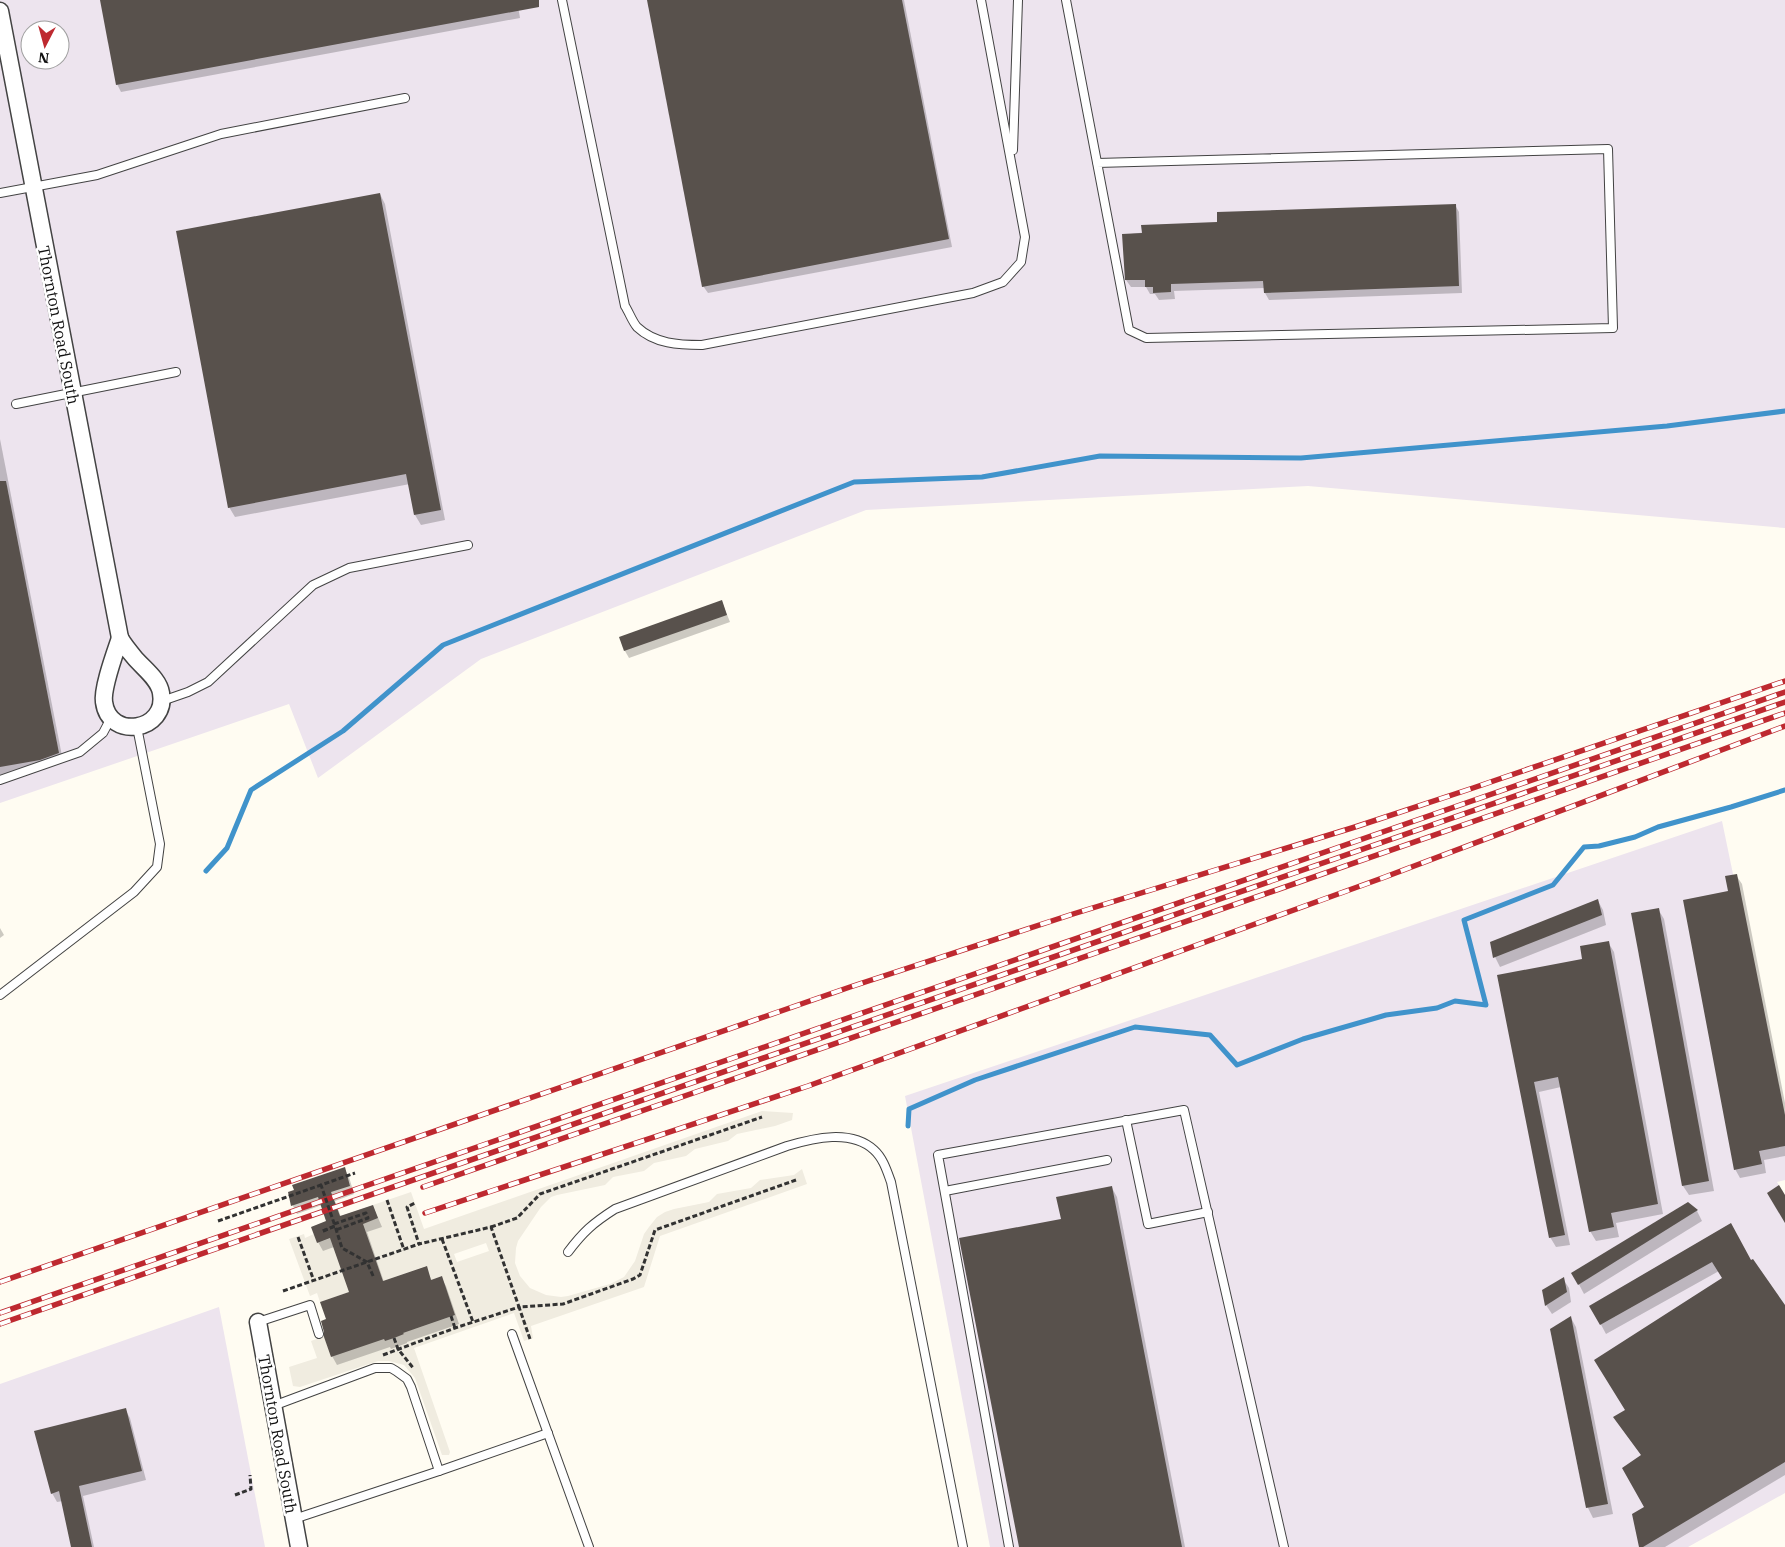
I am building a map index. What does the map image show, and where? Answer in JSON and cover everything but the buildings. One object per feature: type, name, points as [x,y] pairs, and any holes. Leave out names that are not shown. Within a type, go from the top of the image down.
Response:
[{"type":"street","name":"Thornton Road South","points":[[0,11],[120,638],[132,655],[158,683],[162,702]]},
{"type":"street","name":"Thornton Road South","points":[[111,718],[106,710],[105,691],[120,638]]},
{"type":"street","points":[[111,718],[119,724],[137,727],[146,724],[154,718],[162,702]]},
{"type":"street","name":"Thornton Road South","points":[[258,1322],[299,1547]]},
{"type":"lane","points":[[562,0],[625,306],[637,326],[653,337],[676,345],[702,345],[973,293],[1003,282],[1022,262],[1025,237],[981,0]]},
{"type":"lane","points":[[1013,166],[1018,0]]},
{"type":"lane","points":[[1066,0],[1129,330],[1146,338],[1613,328],[1608,149],[1098,163]]},
{"type":"lane","points":[[0,192],[97,175],[221,134],[405,98]]},
{"type":"lane","points":[[16,404],[176,372]]},
{"type":"lane","points":[[162,702],[208,682],[313,585],[349,568],[468,545]]},
{"type":"lane","points":[[0,780],[80,752],[103,733],[111,718]]},
{"type":"lane","points":[[0,995],[134,892],[157,867],[160,844],[137,727]]},
{"type":"lane","points":[[1009,1547],[938,1155],[1184,1110],[1284,1547]]},
{"type":"lane","points":[[1126,1120],[1148,1224],[1208,1212]]},
{"type":"lane","points":[[568,1252],[594,1222],[615,1209],[787,1146],[813,1138],[837,1137],[860,1141],[875,1150],[885,1165],[891,1182],[963,1547]]},
{"type":"lane","points":[[945,1191],[1107,1160]]},
{"type":"lane","points":[[258,1322],[310,1305],[319,1334]]},
{"type":"lane","points":[[512,1334],[589,1547]]},
{"type":"lane","points":[[273,1406],[375,1368],[396,1370],[407,1380],[411,1387],[439,1471]]},
{"type":"lane","points":[[293,1519],[548,1433]]},
{"type":"path","points":[[283,1291],[420,1244],[491,1227],[517,1218],[540,1194],[762,1116]]},
{"type":"path","points":[[218,1221],[355,1173]]},
{"type":"path","points":[[377,1358],[455,1328],[519,1307],[563,1304],[633,1279],[640,1275],[655,1230],[796,1180]]},
{"type":"path","points":[[321,1185],[342,1248],[367,1262],[374,1278]]},
{"type":"path","points":[[387,1200],[404,1250]]},
{"type":"path","points":[[415,1203],[407,1206],[420,1244]]},
{"type":"path","points":[[322,1231],[368,1218],[366,1213],[335,1227]]},
{"type":"path","points":[[491,1227],[530,1339]]},
{"type":"path","points":[[298,1237],[314,1280]]},
{"type":"path","points":[[442,1239],[473,1322]]},
{"type":"path","points":[[451,1316],[455,1328]]},
{"type":"path","points":[[394,1338],[398,1350]]},
{"type":"path","points":[[235,1495],[251,1488],[250,1475]]},
{"type":"shaded area","points":[[0,0],[1785,0],[1785,528],[1308,486],[866,510],[481,659],[318,778],[289,704],[0,803]]},
{"type":"shaded area","points":[[1722,821],[1785,1125],[1785,1180],[1777,1182],[1785,1195],[1785,1493],[1688,1547],[990,1547],[905,1096]]},
{"type":"shaded area","points":[[762,1111],[793,1113],[792,1120],[775,1126],[737,1134],[728,1141],[695,1149],[686,1156],[654,1163],[644,1171],[613,1177],[605,1185],[551,1197],[541,1207],[518,1241],[515,1263],[520,1276],[530,1288],[546,1295],[561,1297],[610,1284],[624,1277],[635,1261],[644,1234],[657,1217],[665,1212],[709,1202],[717,1194],[751,1188],[760,1180],[794,1175],[802,1169],[807,1184],[660,1236],[644,1287],[531,1326],[533,1338],[524,1341],[514,1313],[414,1348],[450,1452],[449,1455],[442,1455],[415,1378],[404,1365],[389,1361],[378,1361],[300,1387],[293,1386],[289,1367],[317,1358],[311,1341],[324,1336],[331,1357],[383,1336],[385,1341],[403,1334],[402,1330],[415,1329],[455,1315],[442,1276],[431,1280],[426,1266],[383,1281],[381,1275],[367,1286],[320,1302],[317,1293],[310,1296],[289,1239],[304,1234],[305,1238],[314,1234],[317,1243],[346,1233],[359,1225],[378,1218],[373,1205],[411,1192],[424,1229]],"holes":[[[486,1243],[489,1251],[457,1262],[454,1254]]]},
{"type":"shaded area","points":[[219,1307],[265,1547],[0,1547],[0,1384]]},
{"type":"waterway","points":[[206,871],[227,848],[251,790],[343,731],[443,645],[854,482],[982,477],[1100,456],[1301,458],[1667,426],[1785,411]]},
{"type":"waterway","points":[[908,1126],[909,1109],[975,1080],[1135,1027],[1210,1035],[1237,1065],[1303,1039],[1386,1015],[1437,1008],[1455,1001],[1486,1005],[1464,920],[1553,885],[1584,847],[1599,846],[1635,837],[1658,827],[1785,790]]},
{"type":"railway","points":[[0,1282],[850,987],[1073,914],[1355,827],[1785,681]]},
{"type":"railway","points":[[0,1313],[1785,692]]},
{"type":"railway","points":[[0,1324],[1785,702]]},
{"type":"railway","points":[[423,1187],[1785,713]]},
{"type":"railway","points":[[425,1213],[808,1086],[1385,877],[1785,726]]}]
